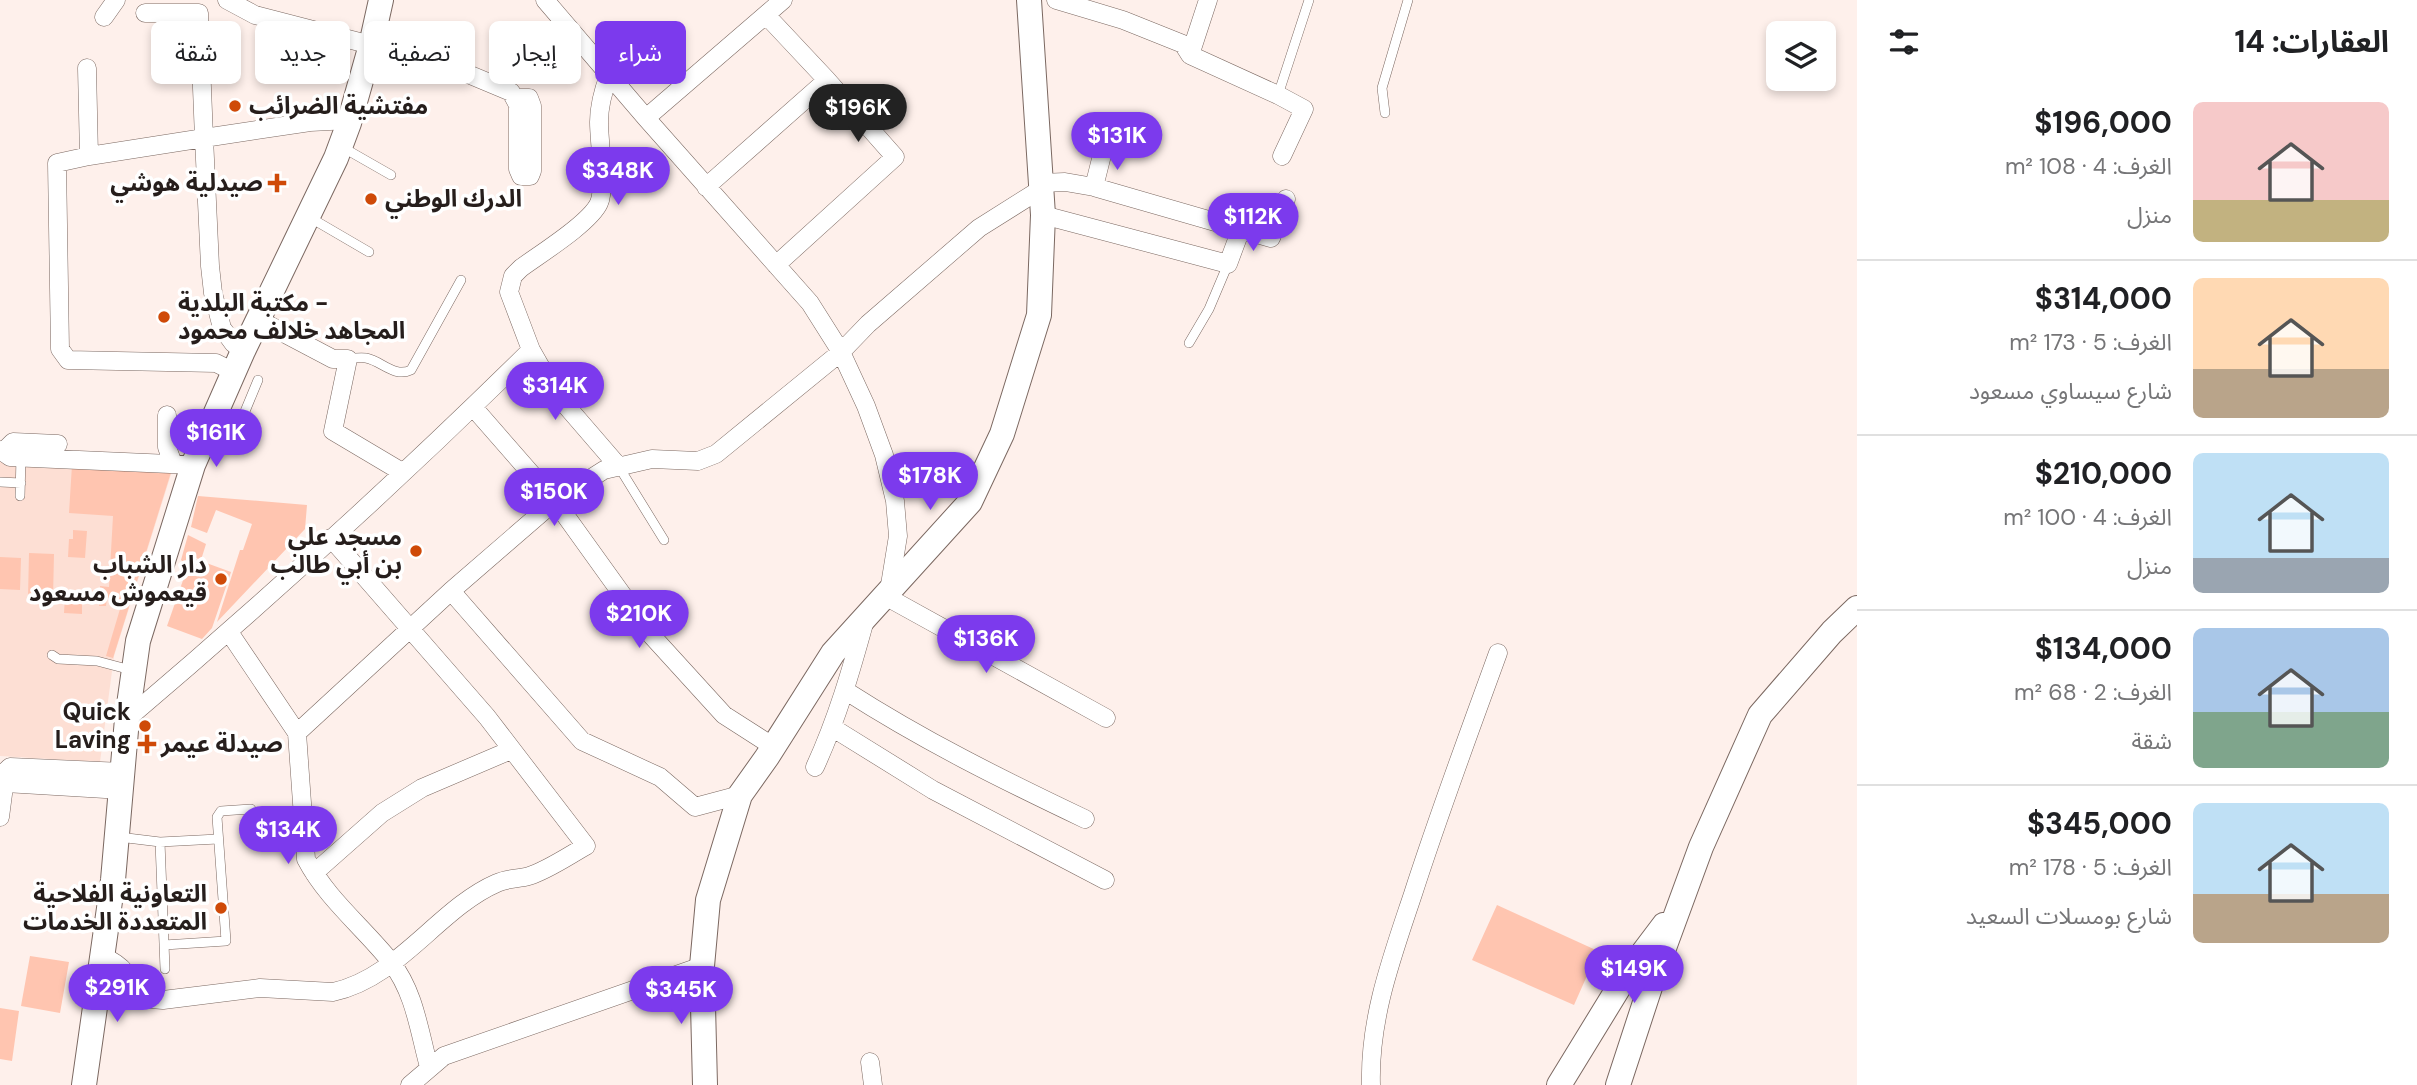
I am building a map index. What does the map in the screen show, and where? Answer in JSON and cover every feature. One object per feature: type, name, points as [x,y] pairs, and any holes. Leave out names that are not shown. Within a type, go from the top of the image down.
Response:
[{"type":"street","points":[[104,17],[116,0]]},
{"type":"street","points":[[227,0],[255,15],[364,34]]},
{"type":"street","points":[[376,21],[381,0]]},
{"type":"street","points":[[545,0],[595,59]]},
{"type":"street","points":[[646,118],[783,0]]},
{"type":"street","points":[[705,1085],[702,966],[708,900],[740,795],[774,747],[833,653],[970,502],[1002,434],[1039,315],[1043,215],[1029,0]]},
{"type":"street","points":[[1056,0],[1123,20],[1184,44],[1190,55],[1304,109],[1282,156]]},
{"type":"street","points":[[1190,55],[1208,0]]},
{"type":"street","points":[[145,13],[200,13],[204,138],[217,265],[213,293],[225,331],[223,353],[231,362]]},
{"type":"street","points":[[766,15],[895,158],[776,265]]},
{"type":"street","points":[[87,68],[89,156]]},
{"type":"street","points":[[231,362],[259,320],[340,146],[364,69]]},
{"type":"street","points":[[475,77],[512,92],[516,98]]},
{"type":"street","points":[[706,187],[827,80]]},
{"type":"street","points":[[606,84],[601,97],[599,121],[599,203],[582,223],[521,268],[509,284],[509,292],[531,349],[556,394],[619,467]]},
{"type":"street","points":[[617,84],[810,303],[841,352],[866,406],[884,455],[895,500],[898,536],[887,594]]},
{"type":"street","points":[[231,362],[68,360],[61,349],[57,163],[300,123],[350,120]]},
{"type":"street","points":[[1094,187],[1104,147]]},
{"type":"street","points":[[297,733],[451,591],[555,501],[604,470],[652,460],[698,461],[716,454],[841,352],[868,324],[979,228],[1041,186],[1065,182],[1094,187],[1271,238],[1286,198]]},
{"type":"street","points":[[1043,215],[1228,264],[1241,229]]},
{"type":"street","points":[[259,320],[332,359],[348,359],[333,431],[402,472]]},
{"type":"street","points":[[84,1085],[118,837],[127,719],[138,641],[183,464],[214,415],[231,362],[233,344],[225,331]]},
{"type":"street","points":[[127,719],[229,632],[531,349]]},
{"type":"street","points":[[472,407],[555,501],[652,636],[724,715],[774,747]]},
{"type":"street","points":[[167,415],[167,447],[183,464]]},
{"type":"street","points":[[58,444],[13,442],[1,451],[10,457],[183,464]]},
{"type":"street","points":[[103,957],[117,962],[131,978],[138,998],[163,1000],[260,988],[333,992],[343,990],[392,964],[462,904],[498,882],[530,876],[586,846],[487,717],[331,538]]},
{"type":"street","points":[[451,591],[582,741],[660,777],[695,807],[740,795]]},
{"type":"street","points":[[887,594],[1106,718]]},
{"type":"street","points":[[1618,1085],[1700,847],[1760,715],[1832,632],[1857,608]]},
{"type":"street","points":[[815,767],[846,691],[866,617]]},
{"type":"street","points":[[229,632],[297,733],[306,859],[338,905],[392,964],[415,1008],[429,1067]]},
{"type":"street","points":[[1371,1085],[1371,1042],[1384,981],[1442,805],[1498,653]]},
{"type":"street","points":[[132,675],[160,691]]},
{"type":"street","points":[[846,691],[902,727],[963,761],[1085,819]]},
{"type":"street","points":[[833,728],[933,790],[1105,880]]},
{"type":"street","points":[[314,873],[383,813],[422,788],[511,750]]},
{"type":"street","points":[[3,817],[5,783],[123,781]]},
{"type":"street","points":[[1559,1085],[1627,974],[1679,905]]},
{"type":"street","points":[[410,1085],[444,1056],[702,966]]},
{"type":"street","points":[[870,1062],[873,1085]]},
{"type":"lane","points":[[1278,95],[1309,0]]},
{"type":"lane","points":[[1385,113],[1382,88],[1408,0]]},
{"type":"lane","points":[[340,146],[391,175]]},
{"type":"lane","points":[[308,216],[369,252]]},
{"type":"lane","points":[[1189,343],[1209,309],[1228,264]]},
{"type":"lane","points":[[348,359],[367,358],[401,372],[411,370],[461,280]]},
{"type":"lane","points":[[234,438],[258,380]]},
{"type":"lane","points":[[214,415],[239,425]]},
{"type":"lane","points":[[20,496],[21,457]]},
{"type":"lane","points":[[619,467],[664,540]]},
{"type":"lane","points":[[0,482],[20,483]]},
{"type":"lane","points":[[52,655],[58,659],[97,661],[132,675]]},
{"type":"lane","points":[[164,945],[226,941],[217,817],[221,811],[251,809]]},
{"type":"lane","points":[[118,837],[160,842],[218,839]]},
{"type":"lane","points":[[160,842],[165,969]]},
{"type":"shaded area","points":[[0,461],[173,468],[114,656],[100,762],[0,756]]},
{"type":"shaded area","points":[[72,465],[172,469],[113,658],[106,656],[123,599],[107,598],[106,606],[99,606],[100,586],[109,587],[113,516],[69,513]]},
{"type":"shaded area","points":[[198,496],[307,505],[305,529],[217,622],[240,550],[243,550],[252,524],[216,510],[207,533],[191,527]]},
{"type":"shaded area","points":[[73,530],[87,531],[85,558],[68,557],[69,539],[73,539]]},
{"type":"shaded area","points":[[188,535],[206,544],[201,560],[190,557],[231,572],[212,628],[202,639],[167,626],[188,566],[181,560]]},
{"type":"shaded area","points":[[29,553],[54,554],[53,598],[28,597]]},
{"type":"shaded area","points":[[0,557],[21,558],[20,590],[0,589]]},
{"type":"shaded area","points":[[65,596],[82,597],[82,614],[64,613]]},
{"type":"shaded area","points":[[1497,905],[1598,951],[1574,1005],[1472,960]]},
{"type":"shaded area","points":[[30,956],[69,962],[60,1013],[21,1006]]},
{"type":"shaded area","points":[[0,1008],[19,1011],[12,1061],[0,1059]]},
{"type":"place","name":"مفتشية الضرائب","points":[[235,106]]},
{"type":"place","name":"صيدلية هوشي","points":[[277,183]]},
{"type":"place","name":"الدرك الوطني","points":[[371,199]]},
{"type":"place","name":"مكتبة البلدية - المجاهد خلالف محمود","points":[[164,317]]},
{"type":"place","name":"مسجد علي بن أبي طالب","points":[[416,551]]},
{"type":"place","name":"دار الشباب قيعموش مسعود","points":[[221,579]]},
{"type":"place","name":"Quick Laving","points":[[145,726]]},
{"type":"place","name":"صيدلة عيمر","points":[[147,744]]},
{"type":"place","name":"التعاونية الفلاحية المتعددة الخدمات","points":[[221,908]]}]
